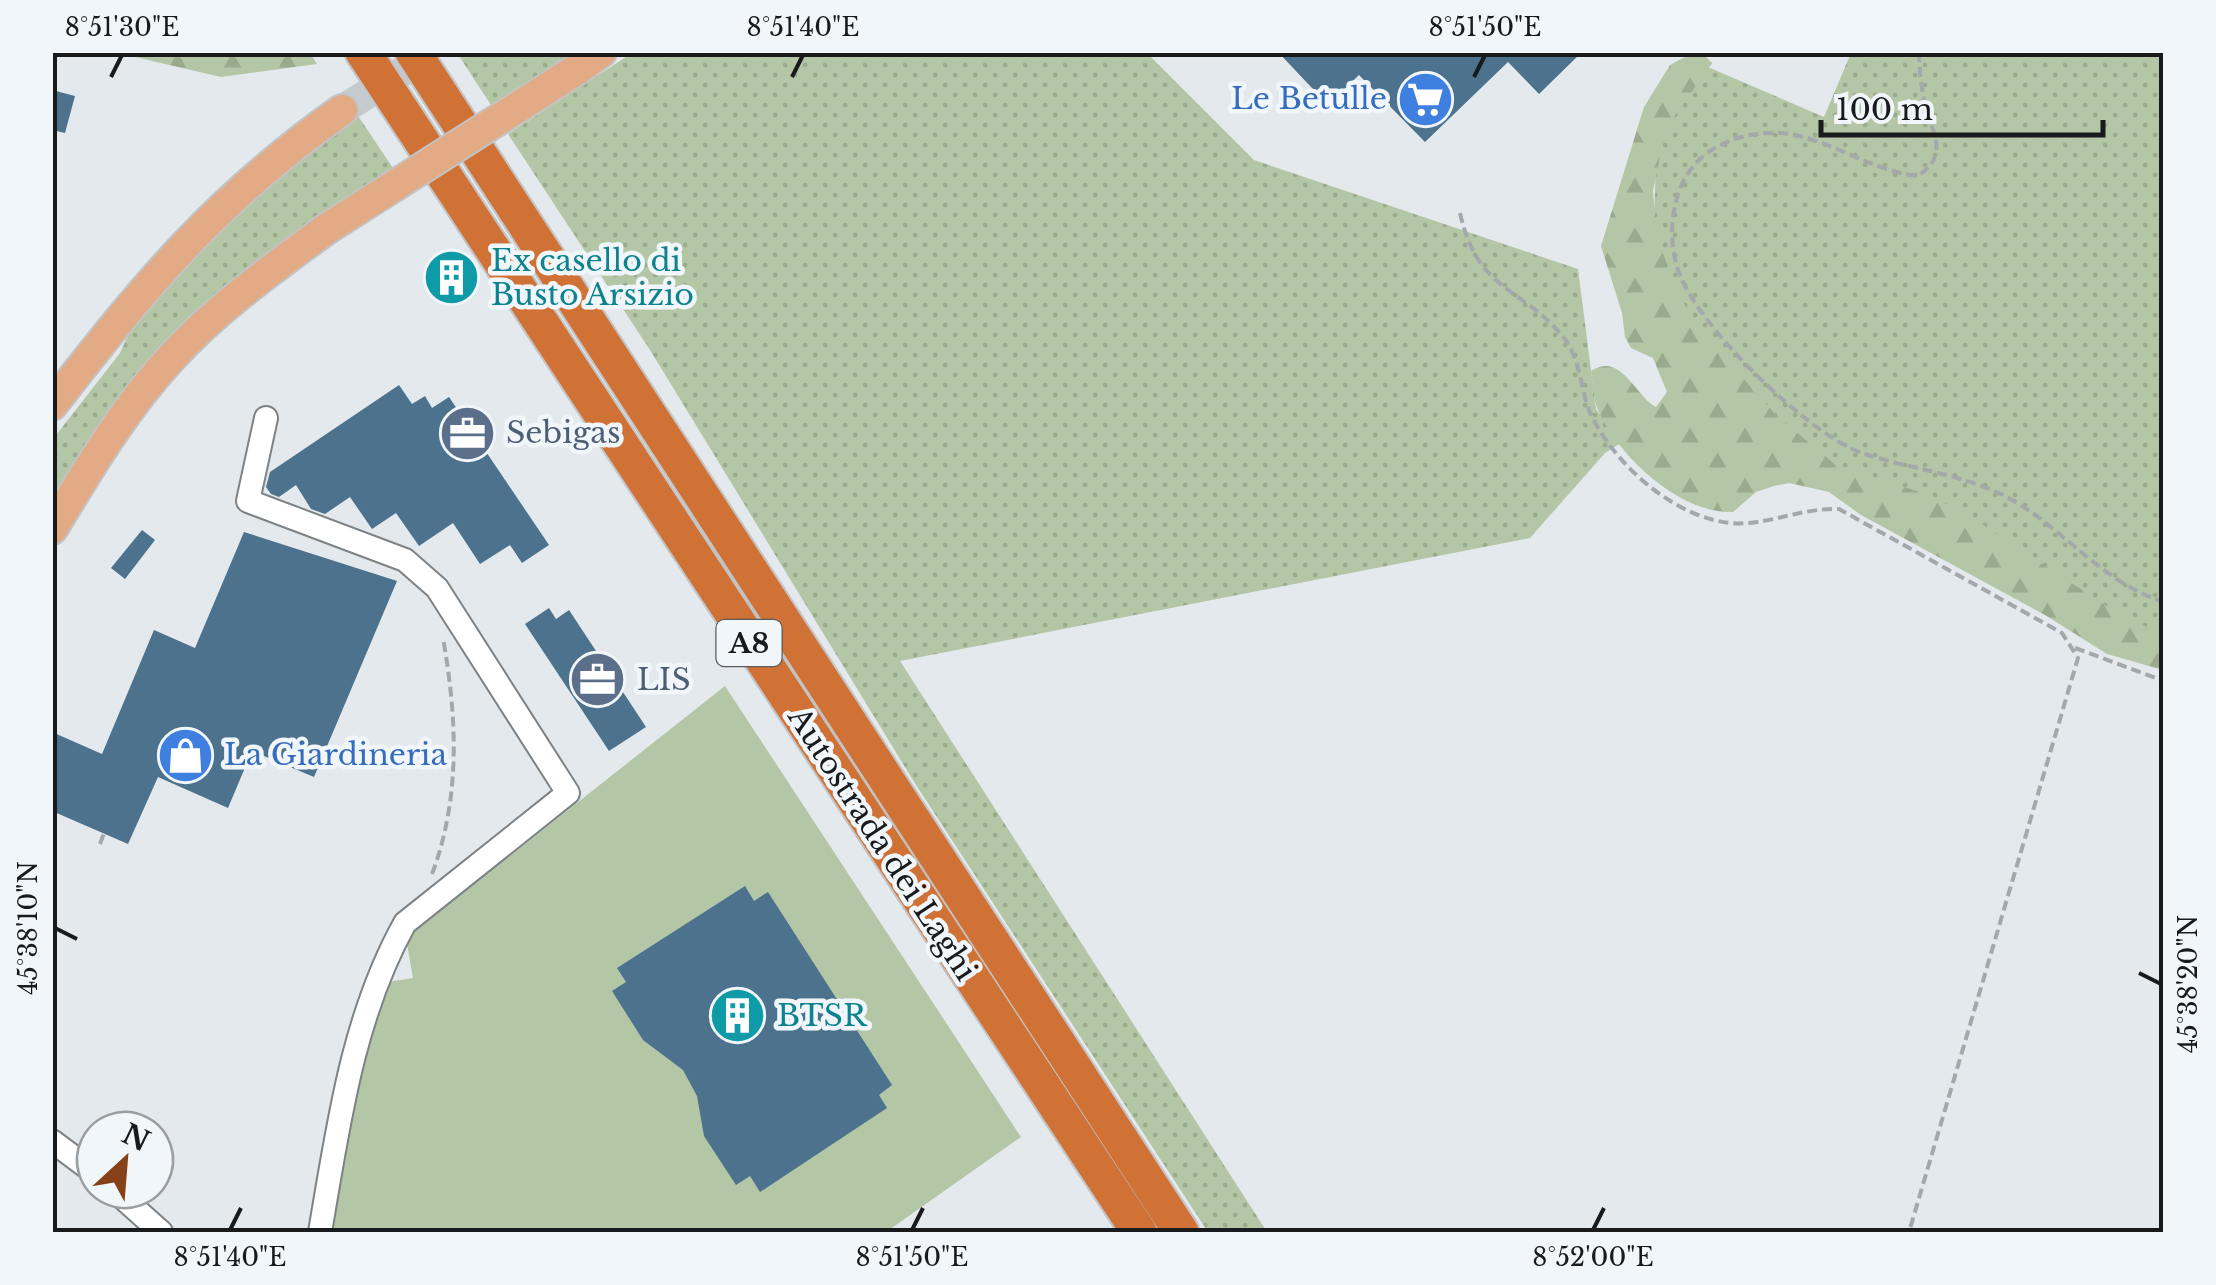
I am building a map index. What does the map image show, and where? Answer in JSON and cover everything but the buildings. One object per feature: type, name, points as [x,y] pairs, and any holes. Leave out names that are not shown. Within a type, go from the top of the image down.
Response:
[{"type":"highway","name":"Autostrada dei Laghi","points":[[362,52],[1139,1232]]},
{"type":"highway","name":"Autostrada dei Laghi","points":[[413,52],[1181,1232]]},
{"type":"main road","points":[[52,530],[105,441],[171,358],[255,281],[325,230],[601,52]]},
{"type":"main road","points":[[52,405],[123,314],[204,221],[281,154],[342,110]]},
{"type":"street","points":[[266,418],[248,501],[406,560],[437,588],[568,793],[404,923],[380,972],[335,1133],[320,1232]]},
{"type":"street","points":[[52,1141],[75,1158]]},
{"type":"street","points":[[136,1210],[161,1232]]},
{"type":"path","points":[[1918,52],[1924,104],[1939,149],[1934,165],[1918,176],[1890,173],[1782,133],[1735,138],[1692,165],[1678,194],[1672,232],[1679,274],[1712,327],[1832,438],[1861,452],[1962,479],[2004,496],[2114,581],[2164,602]]},
{"type":"path","points":[[1460,213],[1468,248],[1497,282],[1565,339],[1578,368],[1590,414],[1611,450],[1644,482],[1710,520],[1748,524],[1810,508],[1838,509],[2062,633],[2075,648],[2078,658],[1909,1232]]},
{"type":"path","points":[[428,883],[446,838],[453,782],[452,686],[441,629]]},
{"type":"path","points":[[2075,648],[2164,680]]},
{"type":"path","points":[[100,844],[104,833]]},
{"type":"green space","points":[[118,53],[310,53],[317,64],[221,77]]},
{"type":"green space","points":[[457,53],[575,53],[491,105]]},
{"type":"green space","points":[[632,53],[1147,53],[1254,160],[1578,269],[1596,409],[1621,443],[1605,453],[1530,538],[900,661],[1267,1232],[1208,1232],[916,785],[650,350],[508,134]]},
{"type":"green space","points":[[1692,53],[1703,54],[1712,63],[1666,128],[1653,191],[1657,232],[1669,272],[1694,324],[1777,416],[1837,466],[1926,494],[1965,513],[2114,611],[2163,635],[2163,670],[2107,654],[2045,615],[1861,515],[1829,492],[1789,483],[1756,492],[1733,512],[1713,510],[1673,493],[1620,446],[1598,410],[1591,371],[1602,366],[1619,371],[1656,407],[1667,392],[1653,358],[1631,348],[1625,337],[1622,313],[1601,246],[1644,107],[1670,65]]},
{"type":"green space","points":[[1851,53],[2163,53],[2163,637],[1845,477],[1737,407],[1653,255],[1657,126],[1703,65],[1824,117]]},
{"type":"green space","points":[[358,116],[393,168],[295,234],[53,503],[53,439],[120,353],[136,317],[168,277],[265,190],[265,181]]},
{"type":"green space","points":[[725,686],[1021,1137],[886,1232],[329,1232],[355,1088],[388,982],[413,978],[406,938]]},
{"type":"tunnel","points":[[342,110],[433,52]]},
{"type":"place","name":"Le Betulle","points":[[1426,99]]},
{"type":"place","name":"Ex casello di Busto Arsizio","points":[[452,278]]},
{"type":"place","name":"Sebigas","points":[[467,433]]},
{"type":"place","name":"LIS","points":[[598,680]]},
{"type":"place","name":"La Giardineria","points":[[185,755]]},
{"type":"place","name":"BTSR","points":[[738,1016]]}]
